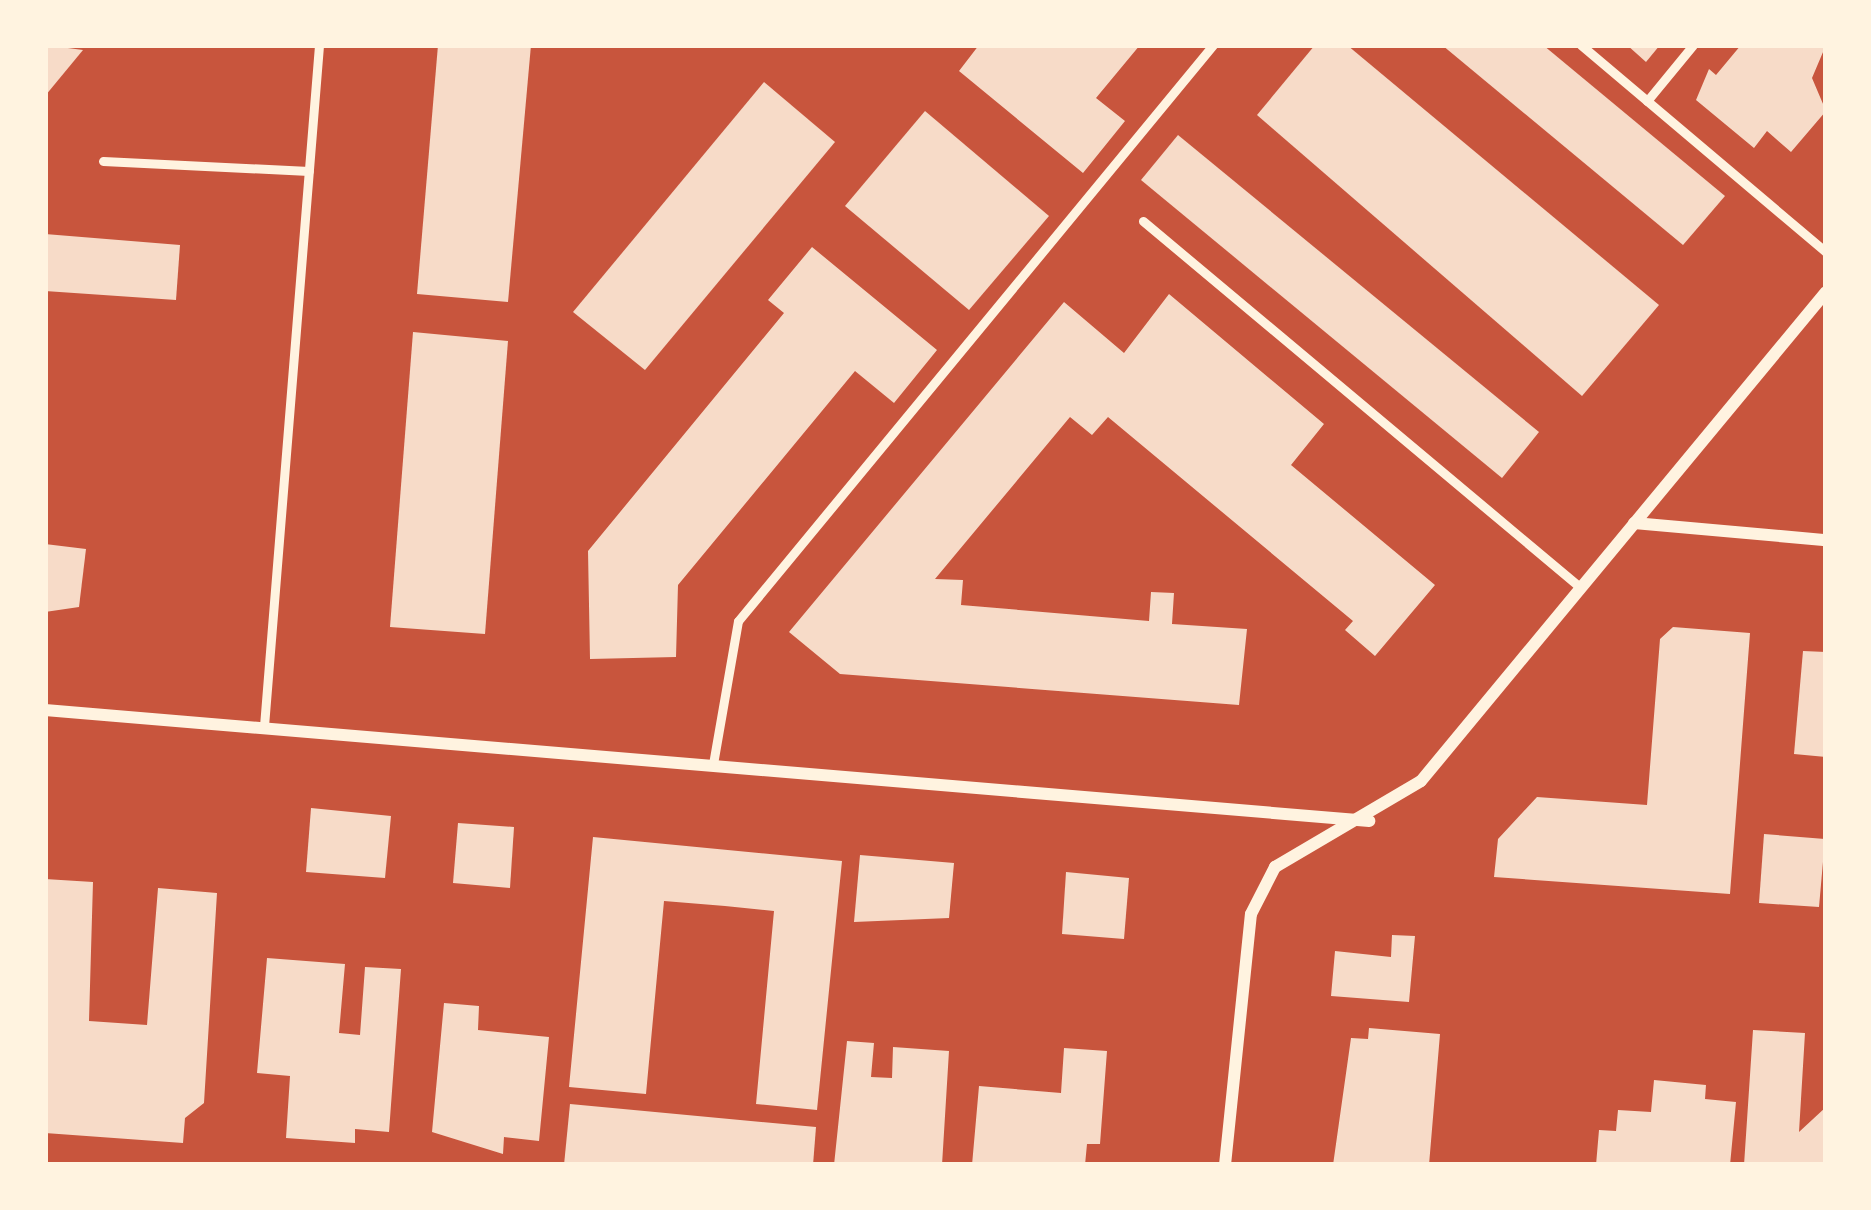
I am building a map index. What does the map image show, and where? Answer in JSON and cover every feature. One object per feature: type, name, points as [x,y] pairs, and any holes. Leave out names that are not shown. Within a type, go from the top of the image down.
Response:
[{"type":"street","points":[[1225,1165],[1251,914],[1275,867],[1317,836],[1369,820],[1421,781],[1634,523],[1820,311],[1826,292]]},
{"type":"street","points":[[1634,523],[1826,540]]},
{"type":"street","points":[[45,710],[1369,820]]},
{"type":"lane","points":[[264,726],[319,45]]},
{"type":"lane","points":[[713,764],[738,621],[1213,45]]},
{"type":"lane","points":[[1582,45],[1826,252]]},
{"type":"lane","points":[[1647,101],[1693,45]]},
{"type":"lane","points":[[103,161],[308,171]]},
{"type":"lane","points":[[1143,221],[1581,588]]},
{"type":"building","points":[[45,45],[83,50],[45,96]]},
{"type":"building","points":[[438,45],[531,45],[508,302],[417,294]]},
{"type":"building","points":[[979,45],[1140,45],[1096,98],[1125,121],[1083,173],[959,71]]},
{"type":"building","points":[[1315,45],[1347,45],[1659,305],[1582,396],[1257,115]]},
{"type":"building","points":[[1442,45],[1543,45],[1725,196],[1683,245]]},
{"type":"building","points":[[1627,45],[1660,45],[1646,62]]},
{"type":"building","points":[[1741,45],[1826,45],[1812,78],[1826,111],[1791,152],[1767,131],[1754,148],[1696,100],[1709,69],[1716,75]]},
{"type":"building","points":[[764,82],[835,142],[645,370],[573,312]]},
{"type":"building","points":[[925,111],[1049,216],[969,310],[845,206]]},
{"type":"building","points":[[1178,135],[1539,432],[1502,478],[1141,180]]},
{"type":"building","points":[[45,234],[180,245],[176,300],[45,291]]},
{"type":"building","points":[[812,247],[937,350],[894,403],[855,371],[678,585],[676,657],[590,659],[588,551],[784,313],[768,300]]},
{"type":"building","points":[[1169,294],[1324,424],[1291,465],[1435,585],[1375,656],[1345,630],[1353,621],[1108,417],[1092,435],[1070,417],[935,579],[963,580],[961,605],[1149,621],[1151,592],[1174,593],[1172,624],[1247,629],[1239,705],[840,674],[789,632],[1064,302],[1124,353]]},
{"type":"building","points":[[413,332],[508,341],[485,634],[390,627]]},
{"type":"building","points":[[45,544],[86,549],[79,607],[45,612]]},
{"type":"building","points":[[1673,627],[1750,633],[1730,894],[1494,877],[1498,839],[1537,797],[1647,805],[1660,639]]},
{"type":"building","points":[[1803,651],[1826,652],[1826,757],[1794,754]]},
{"type":"building","points":[[311,808],[391,816],[385,878],[306,872]]},
{"type":"building","points":[[458,823],[514,827],[510,888],[453,883]]},
{"type":"building","points":[[1764,834],[1825,839],[1819,907],[1759,903]]},
{"type":"building","points":[[593,837],[842,861],[817,1110],[756,1104],[774,911],[725,906],[664,901],[646,1094],[569,1087]]},
{"type":"building","points":[[860,855],[954,863],[949,918],[854,922]]},
{"type":"building","points":[[1066,872],[1129,878],[1124,939],[1062,934]]},
{"type":"building","points":[[45,879],[93,882],[89,1021],[147,1025],[158,888],[217,893],[204,1103],[185,1118],[183,1143],[45,1133]]},
{"type":"building","points":[[1392,935],[1415,936],[1409,1002],[1331,996],[1335,951],[1391,957]]},
{"type":"building","points":[[267,958],[345,964],[339,1033],[360,1035],[365,967],[401,969],[389,1132],[355,1129],[355,1143],[286,1138],[290,1076],[257,1073]]},
{"type":"building","points":[[444,1003],[479,1006],[478,1030],[549,1037],[539,1141],[504,1137],[503,1154],[432,1132]]},
{"type":"building","points":[[1369,1028],[1440,1034],[1429,1165],[1333,1165],[1351,1038],[1368,1039]]},
{"type":"building","points":[[1753,1030],[1805,1033],[1799,1132],[1826,1107],[1826,1165],[1744,1165]]},
{"type":"building","points":[[847,1041],[874,1043],[871,1077],[892,1078],[893,1047],[949,1051],[942,1165],[834,1165]]},
{"type":"building","points":[[1064,1048],[1107,1051],[1100,1144],[1087,1144],[1085,1165],[972,1165],[979,1086],[1061,1093]]},
{"type":"building","points":[[1654,1080],[1706,1085],[1705,1099],[1736,1102],[1730,1165],[1596,1165],[1599,1130],[1616,1131],[1618,1110],[1651,1112]]},
{"type":"building","points":[[570,1104],[816,1127],[813,1165],[564,1165]]}]
